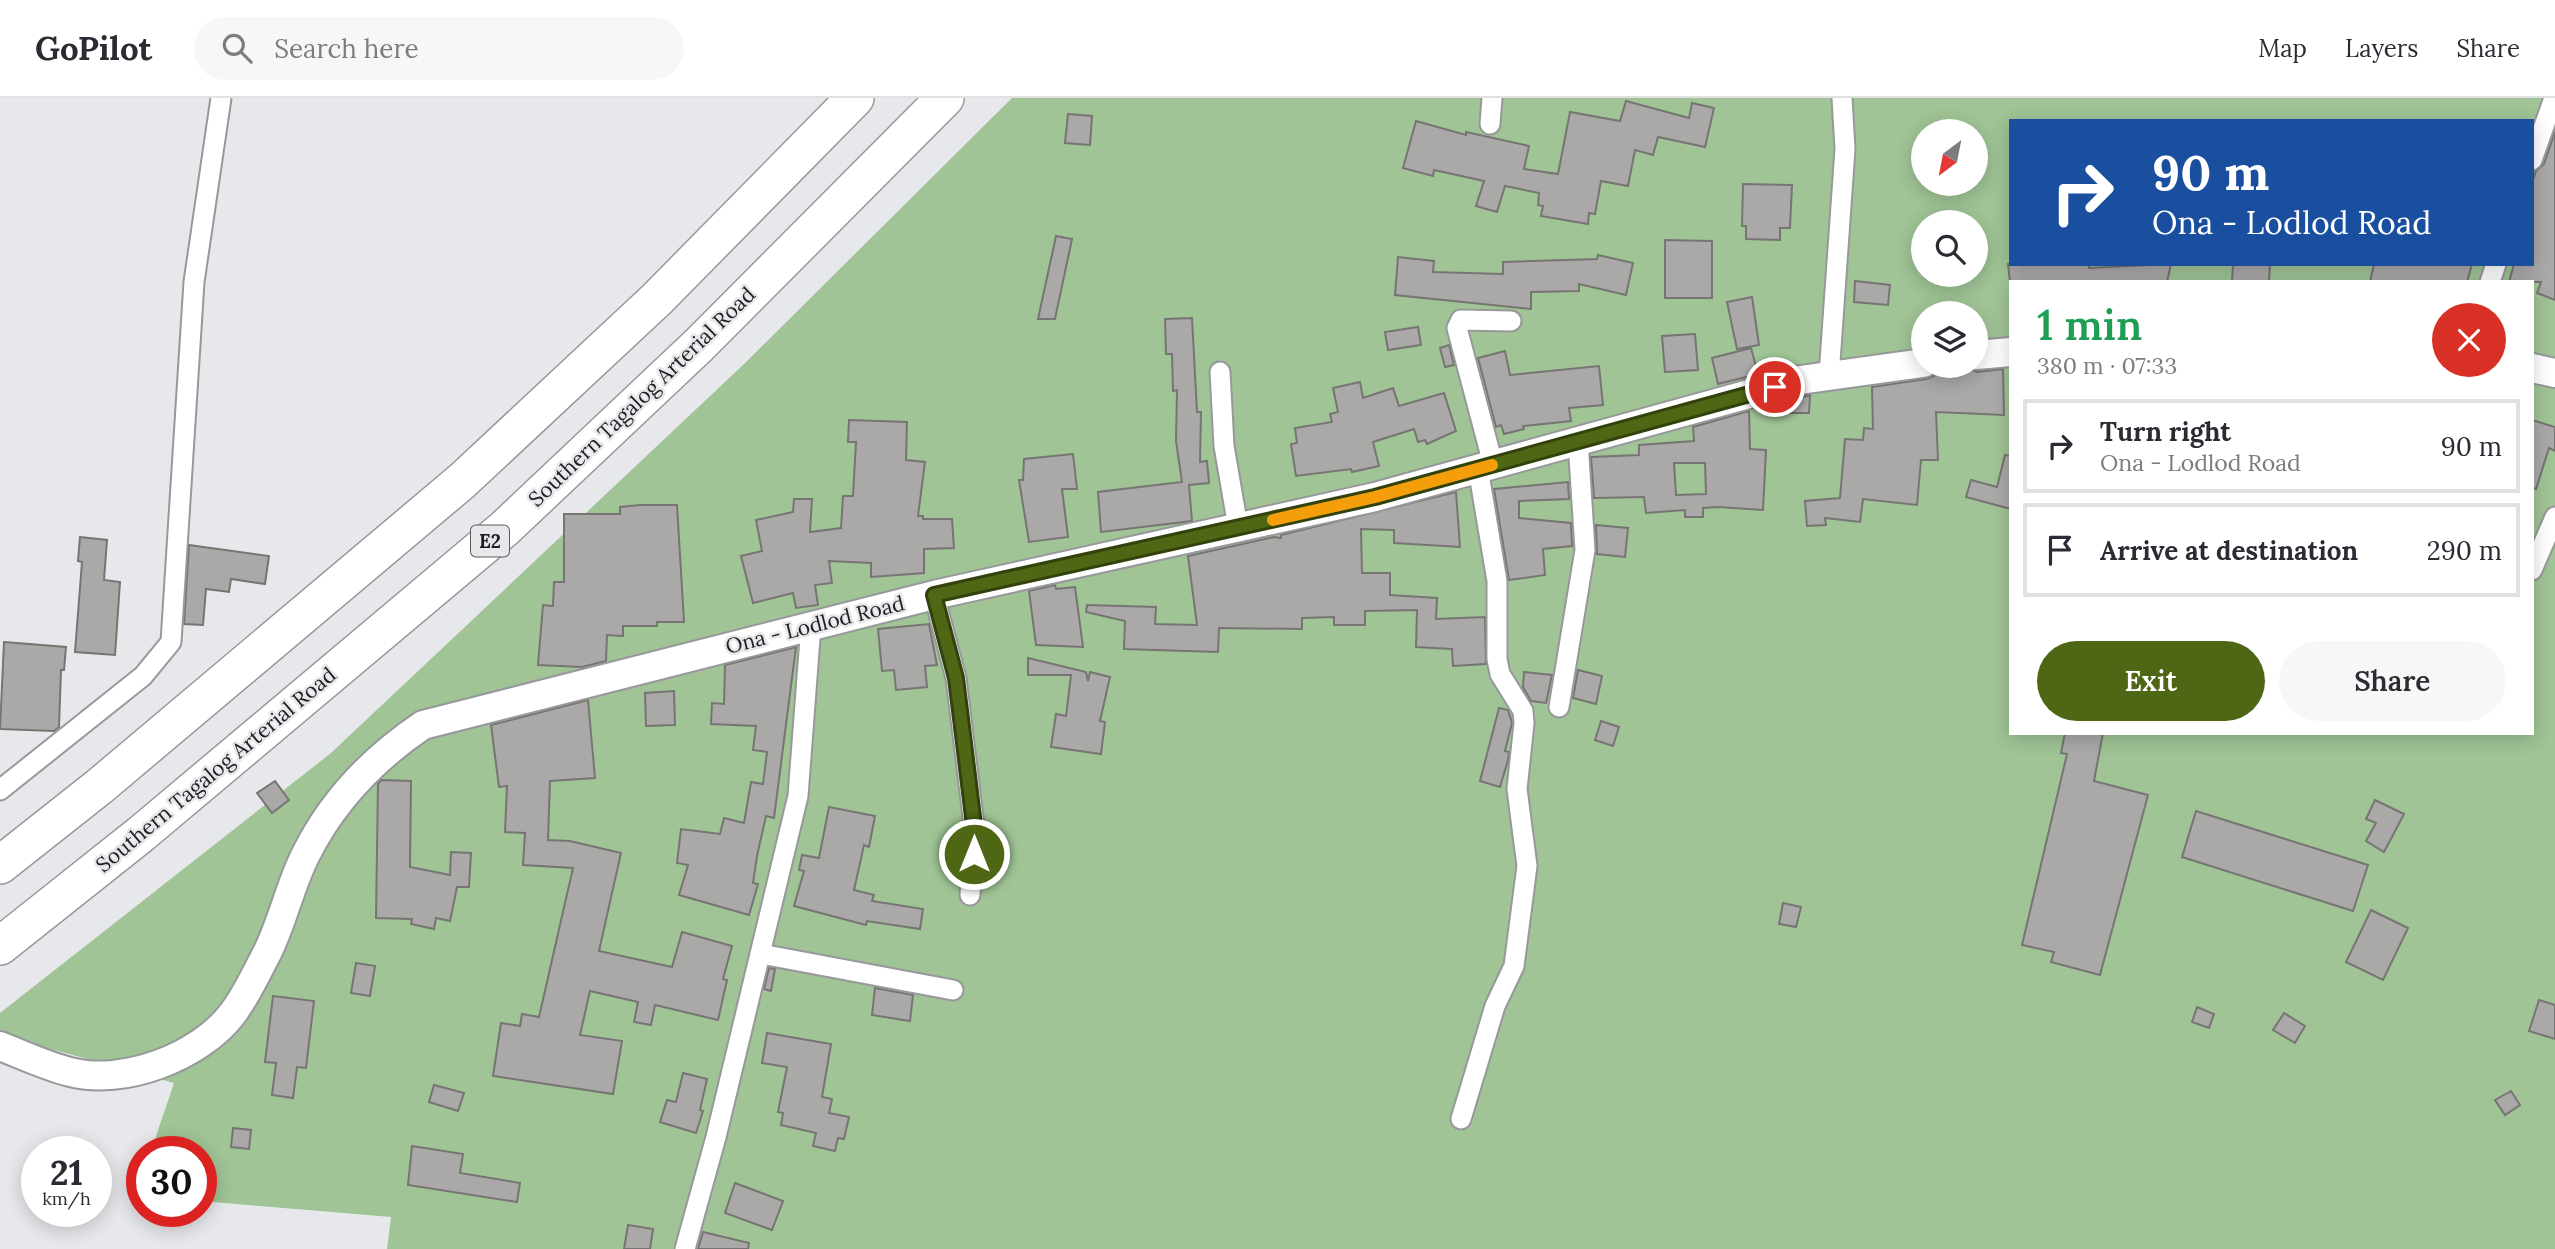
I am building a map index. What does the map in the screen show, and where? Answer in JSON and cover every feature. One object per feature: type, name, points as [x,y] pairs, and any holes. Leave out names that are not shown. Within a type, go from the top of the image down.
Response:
[{"type":"highway","points":[[0,865],[100,786],[462,481],[657,299],[855,98]]},
{"type":"highway","name":"Southern Tagalog Arterial Road","points":[[0,946],[141,834],[504,529],[699,345],[945,98]]},
{"type":"main road","points":[[1988,354],[2009,352]]},
{"type":"main road","name":"Ona - Lodlod Road","points":[[0,1046],[72,1073],[102,1076],[139,1072],[172,1058],[206,1038],[232,1014],[268,951],[305,855],[325,821],[349,789],[386,750],[423,725],[934,595],[1375,497],[1800,380],[1911,365]]},
{"type":"main road","points":[[2534,369],[2555,373]]},
{"type":"street","points":[[0,790],[143,676],[171,642],[194,282],[221,98]]},
{"type":"street","points":[[1490,124],[1492,98]]},
{"type":"street","points":[[1829,376],[1845,149],[1842,98]]},
{"type":"street","points":[[2534,154],[2554,98]]},
{"type":"street","points":[[1461,1119],[1495,1006],[1514,966],[1527,876],[1517,789],[1524,723],[1522,711],[1500,674],[1497,659],[1497,581],[1486,466],[1457,328],[1461,320],[1511,321]]},
{"type":"street","points":[[1220,372],[1224,446],[1238,527]]},
{"type":"street","points":[[1559,707],[1586,550],[1578,441]]},
{"type":"street","points":[[2534,565],[2555,517]]},
{"type":"street","points":[[934,595],[956,678],[975,833],[970,895]]},
{"type":"street","points":[[685,1249],[761,954],[798,796],[811,625]]},
{"type":"street","points":[[761,954],[953,990]]},
{"type":"green space","points":[[1012,98],[2555,98],[2555,1249],[387,1249],[391,1217],[217,1202],[217,1136],[156,1136],[174,1083],[0,1035],[0,1013],[331,753],[743,365]]},
{"type":"building","points":[[1626,101],[1689,118],[1692,103],[1714,108],[1705,147],[1658,137],[1653,155],[1635,150],[1628,186],[1601,181],[1595,214],[1589,213],[1588,224],[1541,216],[1543,206],[1538,205],[1539,193],[1505,186],[1497,212],[1476,206],[1484,181],[1434,170],[1433,176],[1403,168],[1416,121],[1466,135],[1466,132],[1529,146],[1524,169],[1558,174],[1570,112],[1620,121]]},
{"type":"building","points":[[1068,114],[1092,116],[1090,145],[1065,143]]},
{"type":"building","points":[[2555,132],[2555,300],[2537,293],[2541,282],[2510,280],[2513,266],[2534,266],[2534,177],[2544,164]]},
{"type":"building","points":[[1743,184],[1792,185],[1790,228],[1780,228],[1780,240],[1746,239],[1746,226],[1742,226]]},
{"type":"building","points":[[1056,236],[1072,239],[1055,319],[1038,319]]},
{"type":"building","points":[[1665,240],[1712,241],[1712,298],[1665,298]]},
{"type":"building","points":[[1598,255],[1633,263],[1626,295],[1579,284],[1579,291],[1531,292],[1531,309],[1395,295],[1398,257],[1434,261],[1433,272],[1503,274],[1503,262],[1597,259]]},
{"type":"building","points":[[2008,264],[2089,268],[2171,266],[2167,280],[2010,280]]},
{"type":"building","points":[[2233,266],[2270,266],[2269,280],[2232,280]]},
{"type":"building","points":[[2374,266],[2471,266],[2468,280],[2370,280]]},
{"type":"building","points":[[1855,281],[1890,285],[1888,305],[1854,302]]},
{"type":"building","points":[[1752,297],[1759,345],[1737,349],[1727,302]]},
{"type":"building","points":[[1192,318],[1197,412],[1201,412],[1200,462],[1207,461],[1209,483],[1189,485],[1192,521],[1101,532],[1098,492],[1182,482],[1176,441],[1177,390],[1173,391],[1172,354],[1166,354],[1165,319]]},
{"type":"building","points":[[1418,327],[1421,345],[1388,350],[1385,332]]},
{"type":"building","points":[[1695,334],[1698,370],[1665,372],[1662,336]]},
{"type":"building","points":[[1449,345],[1454,365],[1445,367],[1440,348]]},
{"type":"building","points":[[1751,348],[1758,374],[1718,384],[1712,358]]},
{"type":"building","points":[[1505,351],[1510,375],[1599,366],[1603,405],[1569,408],[1571,421],[1523,426],[1524,429],[1504,434],[1501,425],[1496,427],[1478,358]]},
{"type":"building","points":[[2003,369],[2004,415],[1936,412],[1938,460],[1921,460],[1917,505],[1863,499],[1860,522],[1825,518],[1826,525],[1807,526],[1805,501],[1840,498],[1845,439],[1863,440],[1864,428],[1873,429],[1872,387],[1926,379],[1988,378],[1988,371]]},
{"type":"building","points":[[1360,382],[1363,398],[1393,388],[1399,406],[1444,393],[1456,431],[1427,444],[1425,440],[1418,442],[1414,429],[1373,442],[1379,466],[1352,472],[1351,469],[1296,476],[1291,444],[1297,443],[1295,428],[1332,422],[1330,414],[1338,412],[1333,388]]},
{"type":"building","points":[[1810,395],[1809,413],[1790,413],[1790,400]]},
{"type":"building","points":[[1749,411],[1750,449],[1766,450],[1763,510],[1703,508],[1703,517],[1685,517],[1685,510],[1646,513],[1644,497],[1594,498],[1591,457],[1639,455],[1639,445],[1694,441],[1693,427]],"holes":[[[1674,463],[1705,463],[1706,494],[1676,495]]]},
{"type":"building","points":[[849,420],[907,422],[906,460],[925,462],[918,516],[923,516],[923,519],[952,519],[954,548],[924,549],[924,573],[871,577],[871,563],[829,561],[832,583],[815,585],[818,605],[796,608],[793,593],[753,603],[741,556],[762,551],[756,520],[793,512],[794,499],[812,499],[810,532],[841,528],[843,496],[853,496],[856,442],[848,442]]},
{"type":"building","points":[[2534,421],[2555,427],[2555,451],[2549,448],[2536,489]]},
{"type":"building","points":[[1073,454],[1077,489],[1062,489],[1068,537],[1029,542],[1019,480],[1023,480],[1024,459]]},
{"type":"building","points":[[2005,455],[2009,456],[2009,508],[1966,497],[1971,480],[1997,487]]},
{"type":"building","points":[[1568,482],[1569,499],[1519,501],[1519,518],[1571,523],[1572,546],[1543,549],[1545,575],[1509,580],[1494,489]]},
{"type":"building","points":[[1456,492],[1460,547],[1394,543],[1394,530],[1361,529],[1362,573],[1390,573],[1390,595],[1437,598],[1436,619],[1485,617],[1486,664],[1453,666],[1452,649],[1416,647],[1417,610],[1365,611],[1365,625],[1334,625],[1334,617],[1302,618],[1302,629],[1219,628],[1218,652],[1124,649],[1125,621],[1086,612],[1087,605],[1156,607],[1155,624],[1197,625],[1188,556],[1274,537],[1281,538],[1281,535]]},
{"type":"building","points":[[677,505],[684,622],[657,622],[657,626],[623,626],[623,636],[607,635],[606,661],[582,667],[538,665],[543,605],[553,606],[554,582],[564,582],[564,514],[620,514],[620,507]]},
{"type":"building","points":[[1596,525],[1628,528],[1625,557],[1597,554]]},
{"type":"building","points":[[80,537],[107,540],[104,580],[120,582],[115,655],[75,652],[82,562],[78,561]]},
{"type":"building","points":[[189,545],[269,556],[265,584],[231,579],[229,592],[206,589],[203,625],[184,624]]},
{"type":"building","points":[[1055,585],[1056,589],[1075,587],[1083,647],[1036,645],[1029,591]]},
{"type":"building","points":[[929,624],[937,665],[925,666],[927,687],[896,690],[894,670],[882,671],[878,629]]},
{"type":"building","points":[[4,642],[66,647],[64,670],[61,670],[59,727],[54,731],[0,729]]},
{"type":"building","points":[[796,647],[774,818],[766,816],[753,883],[758,884],[749,915],[679,895],[688,865],[677,863],[681,829],[720,834],[724,818],[744,823],[751,782],[763,784],[767,752],[753,750],[756,726],[711,724],[712,703],[724,704],[725,665]]},
{"type":"building","points":[[1028,658],[1086,672],[1088,681],[1090,672],[1110,677],[1100,721],[1105,722],[1101,754],[1051,747],[1056,714],[1066,716],[1071,675],[1028,675]]},
{"type":"building","points":[[1578,670],[1602,676],[1596,704],[1573,698]]},
{"type":"building","points":[[1524,672],[1552,675],[1546,703],[1531,701],[1523,687]]},
{"type":"building","points":[[674,691],[675,725],[646,726],[645,693]]},
{"type":"building","points":[[588,700],[595,778],[550,781],[548,840],[570,841],[621,853],[599,951],[672,967],[682,932],[732,946],[723,979],[727,980],[718,1020],[655,1005],[651,1025],[634,1022],[638,1002],[590,991],[580,1035],[622,1041],[613,1094],[493,1076],[501,1023],[520,1026],[522,1014],[539,1017],[573,868],[523,865],[525,833],[505,832],[507,786],[499,787],[491,725]]},
{"type":"building","points":[[1499,708],[1508,710],[1512,723],[1505,751],[1509,752],[1508,760],[1500,787],[1480,781]]},
{"type":"building","points":[[1601,721],[1619,727],[1613,746],[1595,740]]},
{"type":"building","points":[[2065,735],[2103,735],[2094,781],[2148,795],[2100,975],[2051,962],[2054,952],[2022,945],[2067,754],[2061,753]]},
{"type":"building","points":[[381,780],[411,781],[410,867],[450,875],[451,852],[471,853],[469,887],[457,887],[450,921],[436,918],[434,929],[411,924],[412,919],[376,918],[378,784]]},
{"type":"building","points":[[275,781],[289,800],[272,813],[257,793]]},
{"type":"building","points":[[2375,800],[2404,814],[2384,852],[2366,841],[2376,823],[2366,819]]},
{"type":"building","points":[[829,807],[875,816],[869,847],[864,845],[854,890],[874,895],[872,901],[923,909],[920,929],[867,921],[866,925],[794,906],[804,871],[799,870],[802,855],[819,858]]},
{"type":"building","points":[[2196,811],[2368,865],[2353,911],[2182,857]]},
{"type":"building","points":[[1783,903],[1801,907],[1796,927],[1779,924]]},
{"type":"building","points":[[2371,910],[2408,928],[2383,980],[2346,962]]},
{"type":"building","points":[[356,963],[375,966],[370,996],[351,993]]},
{"type":"building","points":[[769,968],[775,969],[771,991],[764,989]]},
{"type":"building","points":[[875,988],[913,995],[910,1021],[872,1015]]},
{"type":"building","points":[[273,996],[314,1001],[306,1068],[297,1067],[293,1098],[272,1095],[276,1063],[265,1062]]},
{"type":"building","points":[[2539,1000],[2555,1005],[2555,1039],[2529,1031]]},
{"type":"building","points":[[2197,1007],[2214,1014],[2209,1028],[2192,1022]]},
{"type":"building","points":[[2284,1013],[2305,1026],[2295,1043],[2273,1030]]},
{"type":"building","points":[[767,1033],[831,1044],[822,1097],[832,1099],[829,1113],[849,1117],[844,1139],[838,1138],[835,1151],[813,1146],[816,1133],[781,1125],[783,1113],[778,1112],[787,1067],[762,1063]]},
{"type":"building","points":[[683,1073],[707,1079],[700,1110],[703,1111],[696,1133],[660,1122],[667,1100],[676,1102]]},
{"type":"building","points":[[434,1085],[464,1093],[458,1111],[429,1102]]},
{"type":"building","points":[[2511,1091],[2520,1105],[2505,1115],[2495,1100]]},
{"type":"building","points":[[233,1128],[251,1130],[249,1149],[231,1147]]},
{"type":"building","points":[[412,1146],[463,1154],[460,1173],[520,1183],[517,1202],[408,1185]]},
{"type":"building","points":[[735,1183],[783,1201],[772,1230],[725,1213]]},
{"type":"building","points":[[628,1225],[653,1229],[650,1249],[624,1249]]},
{"type":"building","points":[[703,1232],[749,1243],[748,1249],[698,1249]]},
{"type":"slow traffic","points":[[1273,520],[1375,497],[1492,465]]},
{"type":"route","points":[[974,854],[975,833],[956,678],[934,595],[1375,497],[1775,387]]}]
